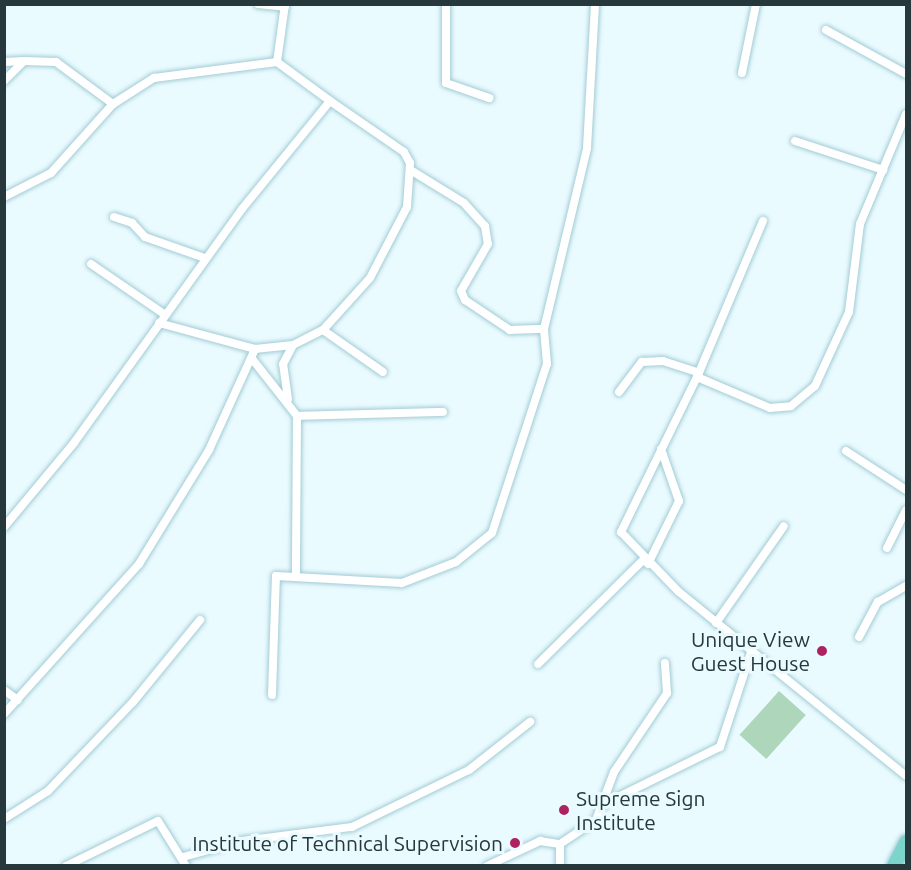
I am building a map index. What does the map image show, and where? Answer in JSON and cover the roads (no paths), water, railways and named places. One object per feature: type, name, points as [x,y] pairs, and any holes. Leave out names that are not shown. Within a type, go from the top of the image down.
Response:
[{"type":"highway","points":[[894,866],[906,842]]},
{"type":"street","points":[[258,4],[285,6],[277,62]]},
{"type":"street","points":[[446,4],[446,82],[489,98]]},
{"type":"street","points":[[272,695],[272,585],[280,572],[402,583],[456,562],[492,533],[541,391],[547,364],[544,329],[587,148],[595,4]]},
{"type":"street","points":[[742,73],[756,4]]},
{"type":"street","points":[[826,30],[906,74]]},
{"type":"street","points":[[4,81],[24,61]]},
{"type":"street","points":[[4,62],[56,62],[113,104]]},
{"type":"street","points":[[4,197],[51,173],[113,104],[154,78],[277,62],[405,152],[411,171],[407,207],[392,243],[323,330],[293,345],[255,349],[159,323]]},
{"type":"street","points":[[4,527],[74,443],[205,258],[330,101]]},
{"type":"street","points":[[619,392],[642,362],[663,361],[770,408],[791,406],[805,397],[823,373],[849,312],[854,247],[906,114]]},
{"type":"street","points":[[795,141],[883,170]]},
{"type":"street","points":[[411,171],[464,203],[485,226],[488,244],[461,291],[465,300],[510,330],[544,329]]},
{"type":"street","points":[[114,217],[132,223],[145,237],[205,258]]},
{"type":"street","points":[[763,221],[698,375],[621,532],[645,562],[716,623],[906,776]]},
{"type":"street","points":[[92,264],[164,314]]},
{"type":"street","points":[[323,330],[383,372]]},
{"type":"street","points":[[288,399],[283,364],[293,345]]},
{"type":"street","points":[[4,714],[139,564],[209,450],[253,360],[255,349]]},
{"type":"street","points":[[253,360],[288,399],[297,416],[296,574]]},
{"type":"street","points":[[297,416],[444,412]]},
{"type":"street","points":[[538,664],[645,562],[679,501],[661,449]]},
{"type":"street","points":[[846,451],[906,490]]},
{"type":"street","points":[[888,548],[906,510]]},
{"type":"street","points":[[716,623],[784,526]]},
{"type":"street","points":[[859,637],[878,602],[906,586]]},
{"type":"street","points":[[4,819],[48,791],[133,702],[200,620]]},
{"type":"street","points":[[606,803],[720,747],[751,652]]},
{"type":"street","points":[[487,866],[540,841],[560,844],[590,826],[606,803],[614,771],[667,693],[665,663]]},
{"type":"street","points":[[4,690],[18,700]]},
{"type":"street","points":[[66,866],[158,821],[184,861],[242,841],[352,827],[469,770],[530,722]]},
{"type":"street","points":[[560,844],[560,866]]},
{"type":"place","name":"Unique View Guest House","points":[[822,651]]},
{"type":"place","name":"Supreme Sign Institute","points":[[564,810]]},
{"type":"place","name":"Institute of Technical Supervision","points":[[515,843]]}]
